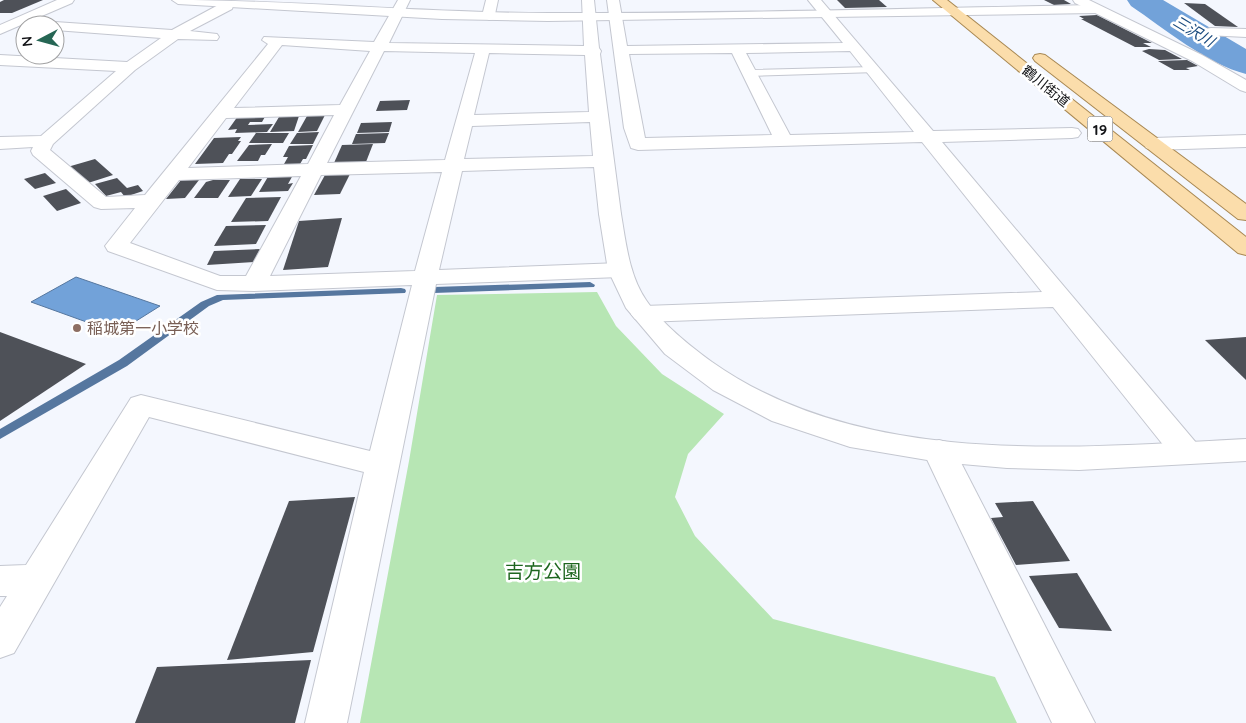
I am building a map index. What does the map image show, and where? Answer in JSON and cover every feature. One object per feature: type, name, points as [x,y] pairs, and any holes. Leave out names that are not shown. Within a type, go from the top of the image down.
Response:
[{"type":"main road","name":"鶴川街道","points":[[952,4],[1246,248]]},
{"type":"main road","points":[[978,11],[996,24]]},
{"type":"main road","name":"鶴川街道","points":[[1027,48],[1246,214]]},
{"type":"street","points":[[34,15],[68,0]]},
{"type":"street","points":[[178,0],[401,6],[488,16],[589,9],[616,17],[820,7],[952,4],[978,11],[1096,9]]},
{"type":"street","points":[[488,16],[492,0]]},
{"type":"street","points":[[613,0],[633,128],[638,144],[1072,132]]},
{"type":"street","points":[[1079,0],[1197,58],[1246,87]]},
{"type":"street","points":[[151,201],[101,203],[40,151],[46,141],[130,67],[175,34],[227,6]]},
{"type":"street","points":[[254,284],[401,6]]},
{"type":"street","points":[[820,7],[929,136],[1187,453]]},
{"type":"street","points":[[589,9],[602,160],[620,270],[635,303],[644,314],[675,348],[723,383],[782,414],[850,436],[939,451],[1007,457],[1080,459],[1246,450]]},
{"type":"street","points":[[0,30],[15,23]]},
{"type":"street","points":[[65,27],[212,37]]},
{"type":"street","points":[[1211,32],[1246,33]]},
{"type":"street","points":[[620,270],[254,284],[217,283],[116,246],[221,113],[273,41],[379,47],[483,49],[593,45],[737,49],[854,47]]},
{"type":"street","points":[[326,723],[381,465],[424,277],[483,49]]},
{"type":"street","points":[[737,49],[783,140]]},
{"type":"street","points":[[0,60],[15,61]]},
{"type":"street","points":[[65,64],[130,67]]},
{"type":"street","points":[[0,77],[19,65]]},
{"type":"street","points":[[221,113],[345,110]]},
{"type":"street","points":[[464,121],[598,123],[633,128]]},
{"type":"street","points":[[0,143],[46,141]]},
{"type":"street","points":[[1153,144],[1246,141]]},
{"type":"street","points":[[172,174],[602,160]]},
{"type":"street","points":[[644,314],[1060,299]]},
{"type":"street","points":[[0,641],[141,405],[381,465]]},
{"type":"street","points":[[939,451],[1074,723]]},
{"type":"street","points":[[0,580],[37,580]]},
{"type":"lane","points":[[750,73],[873,70]]},
{"type":"green space","name":"吉方公園","points":[[597,292],[616,326],[662,374],[724,414],[688,454],[675,497],[695,536],[773,619],[995,677],[1017,723],[360,723],[409,461],[437,295]]},
{"type":"water","points":[[76,277],[160,306],[117,333],[31,302]]},
{"type":"building","points":[[4,0],[43,0],[12,13],[0,13],[0,2]]},
{"type":"building","points":[[837,0],[879,0],[887,7],[845,8]]},
{"type":"building","points":[[1044,0],[1064,0],[1071,4],[1054,5]]},
{"type":"building","points":[[1184,3],[1205,4],[1238,27],[1215,26]]},
{"type":"building","points":[[1097,15],[1152,43],[1143,43],[1151,47],[1135,47],[1081,19],[1084,19],[1079,16]]},
{"type":"building","points":[[1149,49],[1165,50],[1182,59],[1159,60],[1142,51]]},
{"type":"building","points":[[1187,60],[1198,66],[1186,68],[1190,70],[1174,70],[1158,61]]},
{"type":"building","points":[[410,100],[407,110],[376,111],[380,101]]},
{"type":"building","points":[[266,115],[262,122],[250,122],[248,125],[273,124],[267,132],[235,133],[237,129],[228,130],[238,116]]},
{"type":"building","points":[[325,115],[317,131],[298,132],[307,116]]},
{"type":"building","points":[[299,116],[294,131],[270,132],[279,117]]},
{"type":"building","points":[[392,122],[389,132],[357,133],[361,123]]},
{"type":"building","points":[[319,132],[313,144],[290,144],[297,133]]},
{"type":"building","points":[[256,133],[289,133],[283,143],[249,143]]},
{"type":"building","points":[[389,133],[385,143],[352,144],[356,134]]},
{"type":"building","points":[[241,137],[238,141],[241,141],[232,154],[229,154],[223,163],[195,164],[214,138]]},
{"type":"building","points":[[272,144],[265,155],[261,155],[258,161],[237,161],[249,145]]},
{"type":"building","points":[[373,144],[366,162],[334,163],[342,145]]},
{"type":"building","points":[[313,145],[306,159],[303,159],[300,164],[284,164],[288,157],[283,157],[289,146]]},
{"type":"building","points":[[95,159],[113,175],[88,183],[64,168]]},
{"type":"building","points":[[45,173],[56,183],[35,189],[24,179]]},
{"type":"building","points":[[350,174],[340,194],[314,195],[325,175]]},
{"type":"building","points":[[269,175],[293,175],[288,184],[293,183],[288,191],[259,192]]},
{"type":"building","points":[[117,178],[127,188],[138,185],[143,191],[125,197],[121,192],[106,196],[95,184]]},
{"type":"building","points":[[240,179],[262,179],[251,196],[228,197]]},
{"type":"building","points":[[181,180],[199,180],[185,198],[166,199]]},
{"type":"building","points":[[230,180],[218,198],[194,198],[206,182]]},
{"type":"building","points":[[66,189],[81,203],[57,211],[43,196]]},
{"type":"building","points":[[281,197],[268,221],[231,222],[246,198]]},
{"type":"building","points":[[342,218],[328,267],[283,270],[299,221]]},
{"type":"building","points":[[266,225],[256,244],[214,246],[226,226]]},
{"type":"building","points":[[260,249],[254,262],[207,265],[214,251]]},
{"type":"building","points":[[0,332],[86,364],[0,421]]},
{"type":"building","points":[[1246,337],[1246,380],[1205,340]]},
{"type":"building","points":[[355,497],[313,652],[227,660],[289,501]]},
{"type":"building","points":[[1033,501],[1070,561],[1016,565],[991,518],[1003,517],[995,503]]},
{"type":"building","points":[[1077,573],[1112,631],[1059,628],[1029,576]]},
{"type":"building","points":[[311,660],[295,723],[135,723],[157,667]]},
{"type":"waterway","name":"三沢川","points":[[1142,0],[1214,46],[1246,63]]},
{"type":"waterway","points":[[434,290],[590,285]]},
{"type":"waterway","points":[[0,435],[123,363],[205,304],[221,297],[401,291]]},
{"type":"place","name":"稲城第一小学校","points":[[77,328]]}]
